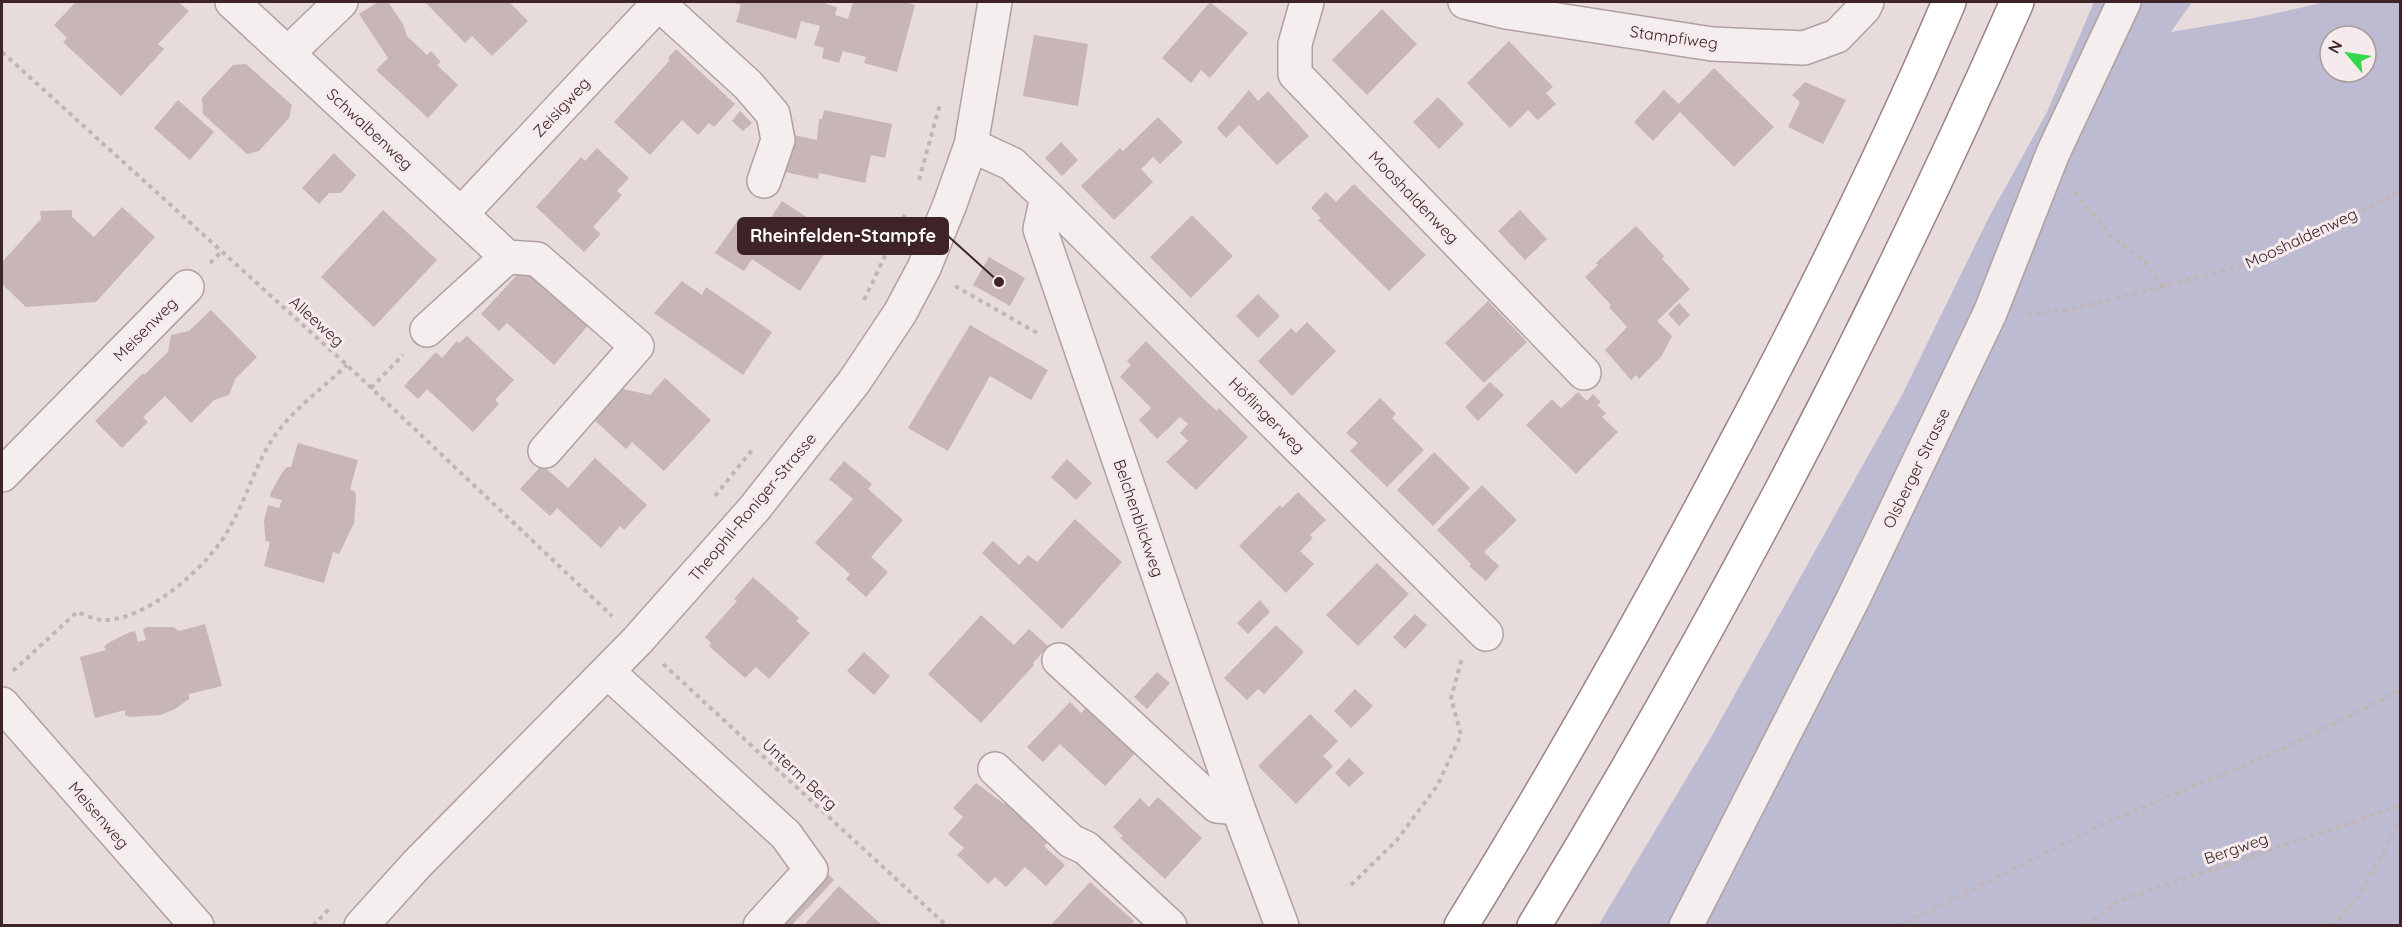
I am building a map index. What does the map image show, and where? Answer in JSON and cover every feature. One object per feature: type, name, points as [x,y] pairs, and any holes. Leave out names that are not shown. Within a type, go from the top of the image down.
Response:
[{"type":"highway","points":[[1461,926],[1603,686],[1693,524],[1809,303],[1928,52],[1949,2]]},
{"type":"highway","points":[[1534,926],[1661,711],[1827,403],[1982,81],[2017,2]]},
{"type":"street","name":"Schwalbenweg","points":[[232,2],[507,257]]},
{"type":"street","points":[[288,53],[341,2]]},
{"type":"street","points":[[659,2],[748,85],[784,114],[765,181]]},
{"type":"street","name":"Zeisigweg","points":[[462,213],[659,2]]},
{"type":"street","name":"Theophil-Roniger-Strasse","points":[[361,926],[417,864],[638,641],[754,509],[854,382],[900,313],[924,268],[971,145],[995,2]]},
{"type":"street","name":"Mooshaldenweg","points":[[1306,2],[1295,44],[1295,74],[1584,373]]},
{"type":"street","name":"Stampfiweg","points":[[1465,2],[1517,14],[1712,44],[1804,48],[1838,36],[1867,2]]},
{"type":"street","name":"Olsberger Strasse","points":[[1686,926],[1853,599],[1990,313],[2053,153],[2124,2]]},
{"type":"street","points":[[971,145],[1012,164],[1047,197]]},
{"type":"street","name":"Belchenblickweg","points":[[1047,197],[1040,229],[1238,808],[1282,926]]},
{"type":"street","name":"Höflingerweg","points":[[1047,197],[1486,634]]},
{"type":"street","points":[[427,330],[507,257],[537,259],[637,346],[545,451]]},
{"type":"street","name":"Meisenweg","points":[[2,475],[187,287]]},
{"type":"street","points":[[1059,660],[1217,806],[1238,808]]},
{"type":"street","points":[[608,672],[786,835],[811,870],[760,926]]},
{"type":"street","name":"Meisenweg","points":[[2,704],[197,926]]},
{"type":"street","points":[[995,769],[1071,841],[1086,848],[1170,926]]},
{"type":"path","name":"Alleeweg","points":[[2,52],[372,387],[611,615],[619,606]]},
{"type":"path","points":[[918,182],[940,101]]},
{"type":"path","points":[[2053,153],[2069,183],[2087,208],[2111,236],[2142,259],[2163,286]]},
{"type":"path","name":"Mooshaldenweg","points":[[1990,313],[2013,317],[2073,309],[2247,264],[2304,239],[2400,191]]},
{"type":"path","points":[[859,310],[910,204]]},
{"type":"path","points":[[924,268],[1058,345],[1079,344]]},
{"type":"path","points":[[372,387],[427,330]]},
{"type":"path","points":[[10,673],[77,612],[103,620],[134,614],[167,593],[195,570],[218,548],[232,525],[271,441],[283,425],[347,365]]},
{"type":"path","points":[[713,499],[756,445]]},
{"type":"path","points":[[1351,885],[1397,840],[1437,786],[1461,735],[1451,698],[1463,657],[1486,634]]},
{"type":"path","name":"Unterm Berg","points":[[638,641],[947,926]]},
{"type":"path","points":[[1899,926],[2107,822],[2285,748],[2400,694]]},
{"type":"path","name":"Bergweg","points":[[2086,926],[2121,900],[2400,806]]},
{"type":"path","points":[[2332,926],[2360,895],[2400,820]]},
{"type":"shaded area","points":[[2094,2],[2192,2],[2171,32],[2254,18],[2326,2],[2400,2],[2400,925],[1598,926],[1710,739],[1902,395],[1988,219],[2047,112]]},
{"type":"building","points":[[76,2],[178,2],[189,11],[158,44],[164,49],[121,96],[63,42],[67,38],[54,25]]},
{"type":"building","points":[[378,2],[388,2],[403,24],[407,36],[427,55],[431,51],[441,62],[437,65],[458,85],[428,118],[376,70],[388,58],[359,14]]},
{"type":"building","points":[[425,2],[509,2],[528,21],[492,56],[472,36],[465,43]]},
{"type":"building","points":[[735,2],[827,2],[826,4],[837,7],[835,15],[848,19],[853,2],[904,2],[915,5],[897,72],[864,63],[866,57],[843,51],[839,63],[822,58],[824,48],[814,45],[820,26],[801,21],[796,39],[736,22],[741,5]]},
{"type":"building","points":[[1210,2],[1248,33],[1210,78],[1201,70],[1191,83],[1162,58]]},
{"type":"building","points":[[1382,9],[1417,44],[1367,95],[1332,60]]},
{"type":"building","points":[[1034,35],[1088,44],[1078,106],[1023,96]]},
{"type":"building","points":[[1509,41],[1553,87],[1546,93],[1556,104],[1538,120],[1528,110],[1510,128],[1467,83]]},
{"type":"building","points":[[676,49],[735,104],[714,127],[709,123],[698,135],[682,120],[650,155],[614,122],[670,60],[668,58]]},
{"type":"building","points":[[246,64],[292,105],[289,118],[259,151],[247,154],[203,114],[202,98],[233,65]]},
{"type":"building","points":[[1714,68],[1774,127],[1734,167],[1680,112],[1653,141],[1634,122],[1664,90],[1679,104]]},
{"type":"building","points":[[1805,82],[1846,100],[1823,144],[1788,127],[1800,102],[1792,95]]},
{"type":"building","points":[[1249,90],[1258,101],[1268,91],[1309,136],[1277,165],[1239,125],[1226,138],[1217,128]]},
{"type":"building","points":[[1438,97],[1464,124],[1439,149],[1413,122]]},
{"type":"building","points":[[178,100],[214,132],[190,160],[154,128]]},
{"type":"building","points":[[824,110],[892,124],[885,158],[871,155],[865,183],[819,173],[818,179],[780,171],[788,134],[817,140],[819,119],[822,119]]},
{"type":"building","points":[[740,111],[752,123],[743,131],[732,121]]},
{"type":"building","points":[[1158,117],[1183,142],[1160,164],[1153,157],[1141,169],[1153,182],[1114,220],[1081,186],[1120,148],[1123,151]]},
{"type":"building","points":[[1061,142],[1078,160],[1062,176],[1045,158]]},
{"type":"building","points":[[597,148],[629,178],[617,191],[622,195],[593,227],[601,234],[584,252],[536,207],[581,157],[585,161]]},
{"type":"building","points":[[334,153],[356,175],[341,193],[329,193],[319,204],[302,188]]},
{"type":"building","points":[[1354,184],[1426,255],[1389,291],[1318,220],[1321,218],[1311,208],[1326,192],[1336,202]]},
{"type":"building","points":[[782,201],[836,236],[800,291],[752,259],[744,271],[715,253],[738,220],[760,234]]},
{"type":"building","points":[[122,207],[155,237],[96,302],[26,307],[2,284],[2,262],[41,219],[40,211],[72,210],[72,217],[94,237]]},
{"type":"building","points":[[383,210],[437,260],[374,327],[321,277]]},
{"type":"building","points":[[1520,210],[1547,239],[1525,260],[1498,231]]},
{"type":"building","points":[[1192,215],[1233,256],[1191,298],[1150,257]]},
{"type":"building","points":[[1636,226],[1690,289],[1657,321],[1672,336],[1661,357],[1639,379],[1636,375],[1631,380],[1605,350],[1627,327],[1609,307],[1611,305],[1585,277],[1598,265],[1596,263]]},
{"type":"building","points":[[989,257],[1025,278],[1010,306],[973,285]]},
{"type":"building","points":[[526,265],[590,323],[554,365],[507,323],[499,331],[481,314]]},
{"type":"building","points":[[682,281],[702,295],[706,287],[772,332],[743,375],[654,313]]},
{"type":"building","points":[[1258,294],[1280,316],[1258,338],[1236,316]]},
{"type":"building","points":[[1488,301],[1527,342],[1484,383],[1445,343]]},
{"type":"building","points":[[1679,303],[1690,315],[1679,326],[1668,314]]},
{"type":"building","points":[[211,310],[257,357],[235,379],[229,395],[214,400],[191,423],[165,396],[143,417],[148,422],[122,448],[95,421],[143,373],[144,375],[168,352],[171,335],[189,331]]},
{"type":"building","points":[[1307,322],[1336,351],[1292,396],[1258,361],[1291,328],[1296,333]]},
{"type":"building","points":[[970,325],[1048,370],[1031,400],[990,376],[948,451],[908,428]]},
{"type":"building","points":[[467,336],[514,380],[495,400],[499,404],[473,432],[427,389],[418,399],[404,386],[436,352],[442,358],[457,341],[459,343]]},
{"type":"building","points":[[1146,341],[1208,403],[1217,411],[1219,408],[1248,437],[1196,490],[1166,462],[1188,441],[1180,433],[1188,424],[1180,417],[1157,439],[1139,420],[1151,408],[1120,377],[1131,365],[1127,361]]},
{"type":"building","points":[[665,378],[711,420],[664,471],[632,442],[626,449],[592,418],[619,388],[650,395]]},
{"type":"building","points":[[1490,382],[1504,395],[1478,421],[1465,407]]},
{"type":"building","points":[[1578,392],[1587,401],[1593,394],[1601,402],[1597,405],[1606,413],[1602,417],[1618,432],[1576,474],[1526,425],[1552,399],[1561,408]]},
{"type":"building","points":[[1380,398],[1396,414],[1392,418],[1424,450],[1387,487],[1350,451],[1358,443],[1346,433]]},
{"type":"building","points":[[298,443],[358,460],[350,489],[355,492],[356,497],[354,523],[339,554],[333,552],[324,583],[264,566],[270,542],[266,541],[264,520],[268,505],[279,508],[282,500],[270,497],[271,492],[282,473],[287,467],[291,467]]},
{"type":"building","points":[[1434,452],[1470,488],[1433,526],[1397,490]]},
{"type":"building","points":[[595,458],[647,505],[624,530],[620,526],[601,548],[557,508],[550,516],[520,489],[542,465],[568,488]]},
{"type":"building","points":[[1067,459],[1092,483],[1076,500],[1051,477]]},
{"type":"building","points":[[844,461],[872,484],[868,489],[903,520],[871,557],[888,572],[866,597],[846,579],[850,574],[815,543],[853,499],[829,479]]},
{"type":"building","points":[[1482,485],[1517,520],[1484,552],[1499,566],[1486,581],[1469,566],[1471,564],[1437,530]]},
{"type":"building","points":[[1298,492],[1326,520],[1310,535],[1313,538],[1300,551],[1314,564],[1286,593],[1239,546],[1280,505],[1282,508]]},
{"type":"building","points":[[1075,519],[1122,562],[1062,629],[982,553],[993,541],[1019,565],[1028,555],[1037,562]]},
{"type":"building","points":[[1377,563],[1409,594],[1358,646],[1326,615]]},
{"type":"building","points":[[753,577],[799,618],[796,621],[810,633],[769,679],[756,667],[745,678],[709,646],[711,643],[705,637],[737,601],[734,599]]},
{"type":"building","points":[[1260,600],[1270,612],[1248,634],[1237,623]]},
{"type":"building","points":[[1415,614],[1427,625],[1405,649],[1393,637]]},
{"type":"building","points":[[981,615],[1014,645],[1029,629],[1048,646],[1033,663],[1034,665],[981,723],[928,674]]},
{"type":"building","points":[[205,624],[222,686],[189,694],[189,699],[175,709],[160,715],[130,717],[125,715],[125,710],[95,718],[80,657],[106,650],[104,647],[108,643],[130,632],[135,631],[138,642],[146,640],[143,629],[148,627],[173,627],[179,631]]},
{"type":"building","points":[[1276,625],[1304,652],[1264,694],[1258,689],[1247,700],[1224,678]]},
{"type":"building","points":[[864,652],[890,676],[874,695],[847,671]]},
{"type":"building","points":[[1157,672],[1170,683],[1147,709],[1134,697]]},
{"type":"building","points":[[1355,689],[1373,706],[1351,728],[1334,711]]},
{"type":"building","points":[[1070,702],[1081,713],[1088,706],[1137,751],[1105,786],[1060,744],[1043,762],[1027,747]]},
{"type":"building","points":[[1310,714],[1338,741],[1323,756],[1333,766],[1296,804],[1258,766]]},
{"type":"building","points":[[1349,758],[1364,773],[1349,787],[1335,773]]},
{"type":"building","points":[[976,783],[1004,804],[1007,802],[1038,831],[1036,833],[1047,843],[1044,846],[1065,865],[1046,886],[1025,867],[1006,887],[995,877],[988,884],[957,855],[964,848],[948,834],[963,817],[953,808]]},
{"type":"building","points":[[1158,797],[1202,838],[1165,879],[1120,838],[1123,836],[1113,827],[1140,798],[1149,807]]},
{"type":"building","points":[[827,873],[834,880],[791,926],[779,926]]},
{"type":"building","points":[[1090,882],[1134,921],[1130,926],[1050,926]]},
{"type":"building","points":[[839,886],[883,926],[803,926]]},
{"type":"place","name":"Rheinfelden-Stampfe","points":[[999,282]]}]
